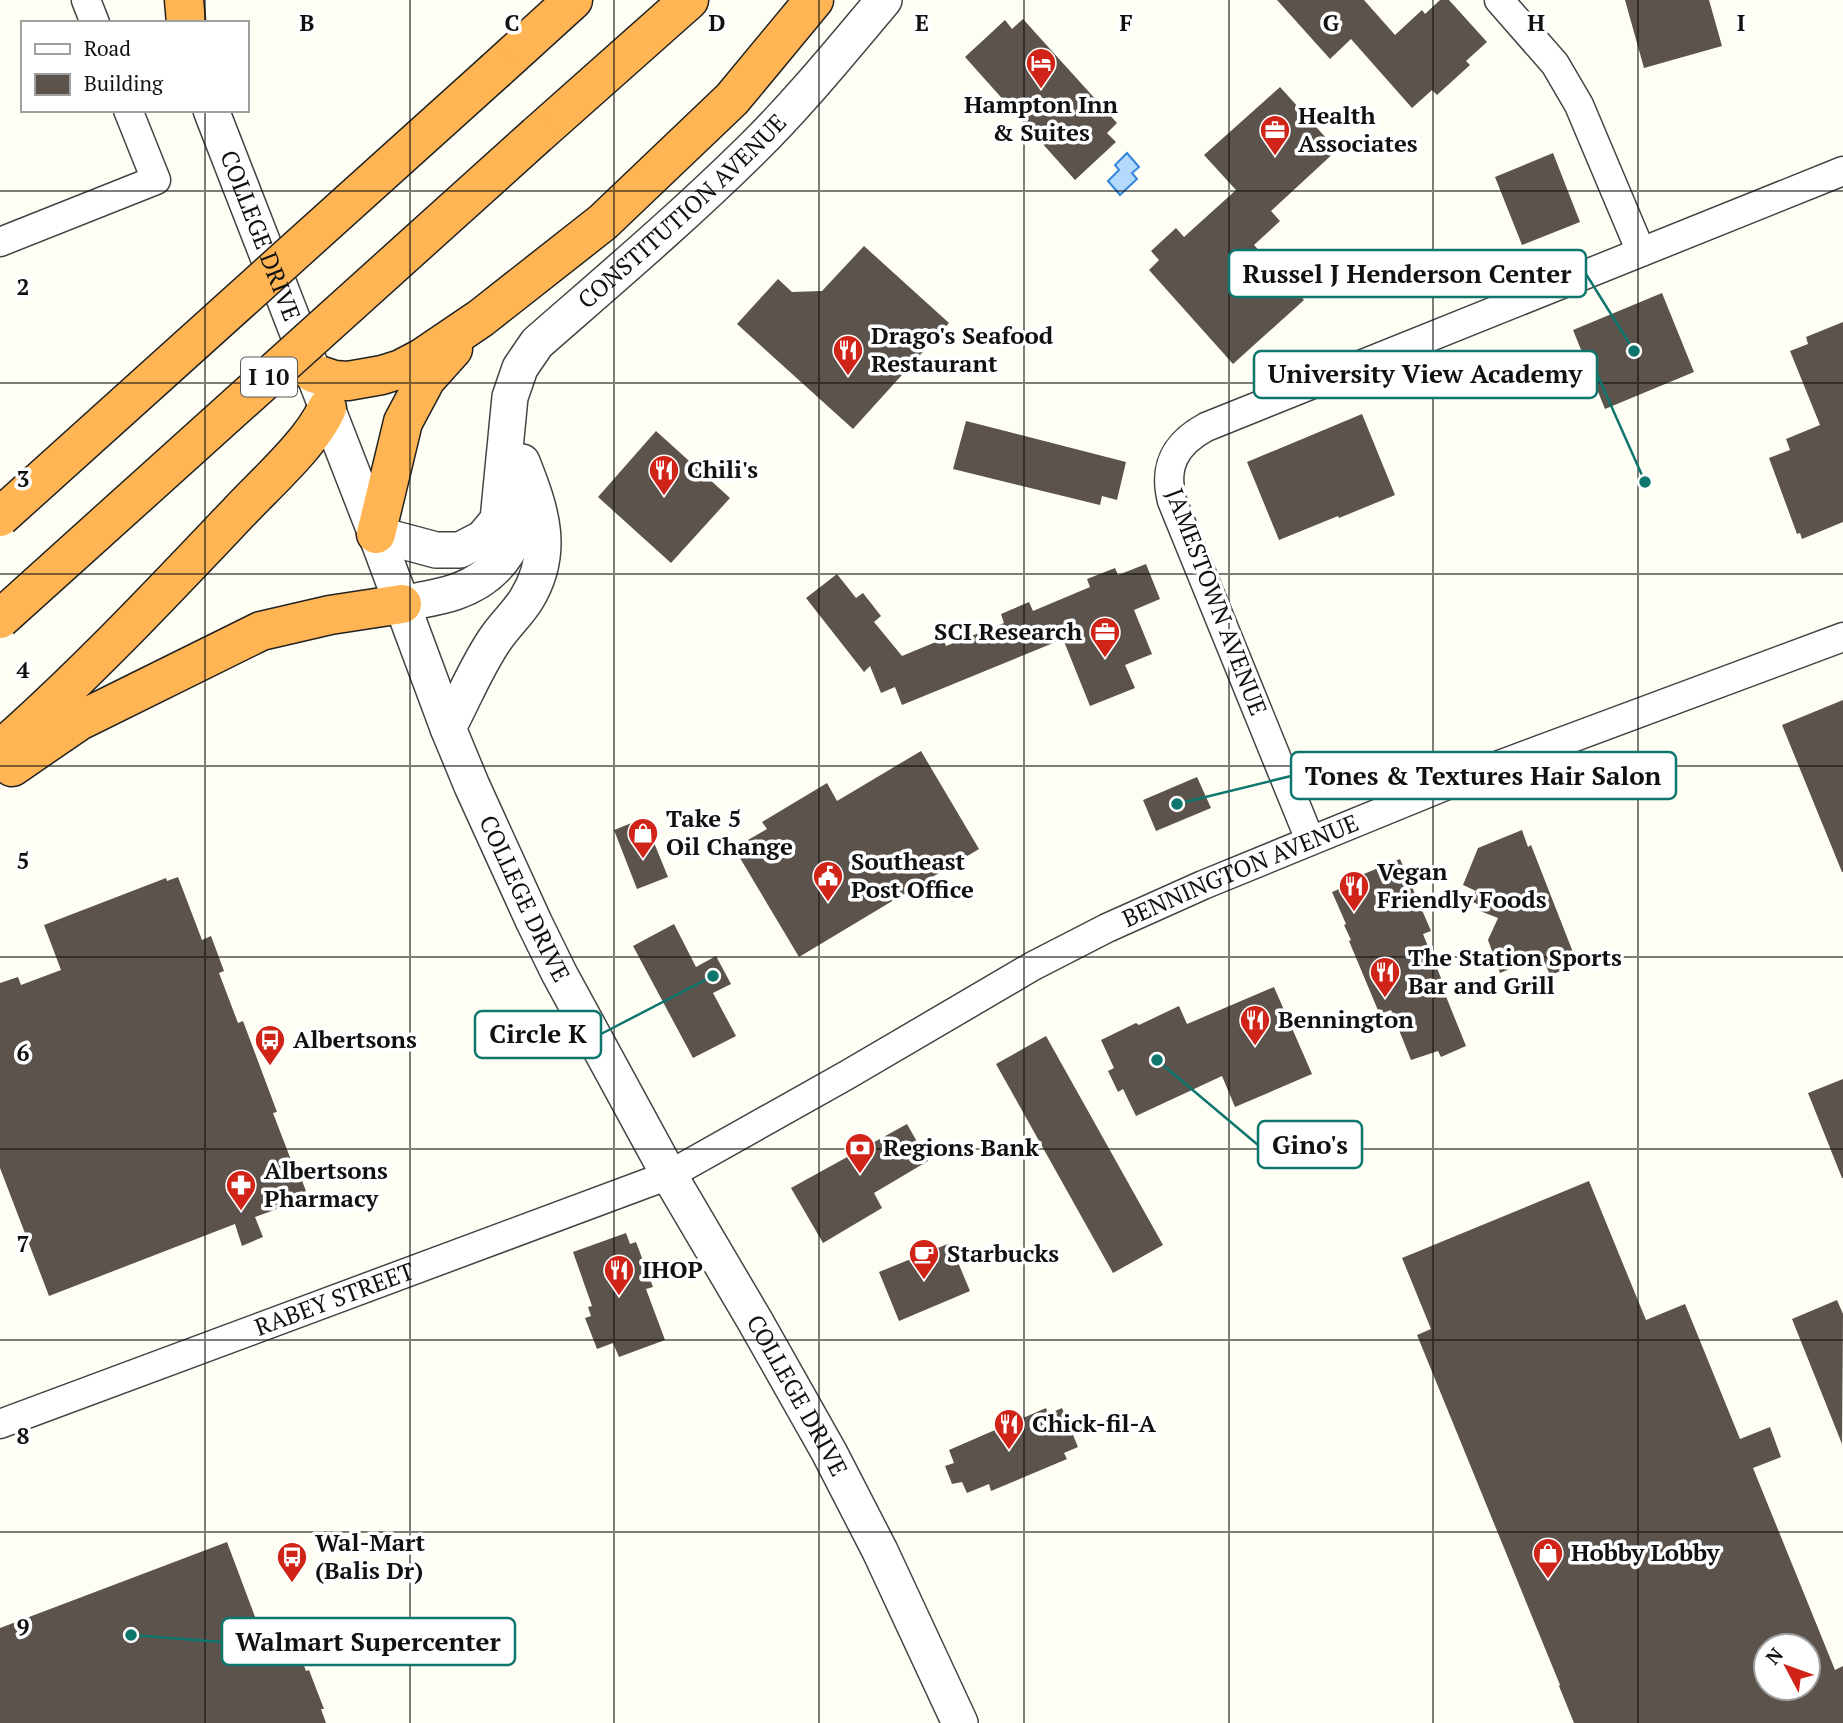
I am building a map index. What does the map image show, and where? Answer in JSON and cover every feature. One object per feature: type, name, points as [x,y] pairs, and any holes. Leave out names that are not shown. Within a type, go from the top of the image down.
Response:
[{"type":"highway","points":[[184,0],[186,21]]},
{"type":"highway","points":[[0,517],[573,0]]},
{"type":"highway","name":"I 10","points":[[0,619],[689,0]]},
{"type":"highway","points":[[313,373],[334,380],[348,381],[401,369],[481,318],[603,222],[732,99],[814,0]]},
{"type":"highway","points":[[376,534],[406,414],[426,379],[481,318]]},
{"type":"highway","points":[[0,750],[149,606],[315,430],[327,408]]},
{"type":"highway","points":[[0,776],[79,721],[261,631],[330,615],[402,604]]},
{"type":"street","points":[[86,0],[94,21]]},
{"type":"street","points":[[169,0],[177,21]]},
{"type":"street","name":"CONSTITUTION AVENUE","points":[[376,534],[436,550],[460,550],[483,538],[498,520],[510,397],[520,368],[537,343],[696,203],[752,149],[884,0]]},
{"type":"street","points":[[1499,0],[1552,60],[1575,96],[1641,252]]},
{"type":"street","points":[[0,242],[156,180],[129,112]]},
{"type":"street","name":"COLLEGE DRIVE","points":[[212,112],[376,534],[448,728],[534,922],[669,1175],[829,1452],[880,1551],[960,1723]]},
{"type":"street","name":"JAMESTOWN AVENUE","points":[[1310,840],[1172,501],[1168,487],[1169,472],[1178,450],[1186,440],[1206,427],[1843,171]]},
{"type":"street","name":"CONSTITUTION AVENUE","points":[[448,728],[487,652],[531,591],[544,547],[535,494],[508,431]]},
{"type":"street","name":"CONSTITUTION AVENUE","points":[[402,604],[455,592],[474,583],[506,556],[522,518],[522,462]]},
{"type":"street","name":"BENNINGTON AVENUE","points":[[669,1175],[847,1076],[1061,951],[1107,928],[1310,840],[1522,757],[1843,637]]},
{"type":"street","name":"RABEY STREET","points":[[0,1424],[669,1175]]},
{"type":"water","points":[[1127,153],[1139,167],[1132,173],[1137,179],[1120,195],[1108,181],[1119,170],[1115,165]]},
{"type":"building","points":[[1277,0],[1364,0],[1395,35],[1422,10],[1425,14],[1440,0],[1449,0],[1487,42],[1466,61],[1470,65],[1437,95],[1432,90],[1412,108],[1351,39],[1330,59]]},
{"type":"building","points":[[1625,0],[1709,0],[1722,46],[1644,68]]},
{"type":"building","name":"Hampton Inn & Suites","points":[[1023,19],[1117,123],[1107,133],[1116,142],[1075,180],[965,57],[1005,20],[1012,29]]},
{"type":"building","points":[[1280,87],[1337,150],[1271,211],[1280,221],[1254,245],[1304,300],[1233,364],[1149,270],[1159,260],[1151,251],[1176,228],[1184,237],[1236,190],[1204,155]]},
{"type":"building","points":[[1553,153],[1580,222],[1522,245],[1495,177]]},
{"type":"building","name":"Drago's Seafood Restaurant","points":[[864,246],[949,323],[853,429],[737,324],[778,279],[792,292],[822,291]]},
{"type":"building","points":[[1662,293],[1694,372],[1605,409],[1573,330]]},
{"type":"building","points":[[1843,322],[1843,522],[1802,539],[1800,533],[1797,534],[1769,458],[1790,450],[1786,439],[1820,425],[1790,351],[1808,344],[1806,337]]},
{"type":"building","points":[[1362,414],[1395,495],[1279,540],[1247,462]]},
{"type":"building","points":[[966,421],[1126,462],[1117,500],[1102,496],[1100,505],[953,469]]},
{"type":"building","name":"Chili's","points":[[656,431],[730,498],[671,563],[598,497]]},
{"type":"building","points":[[1146,564],[1160,599],[1134,610],[1152,654],[1125,665],[1135,688],[1090,706],[1063,639],[902,705],[895,687],[881,693],[870,666],[864,672],[806,598],[837,574],[856,598],[863,593],[881,616],[874,622],[902,656],[943,639],[946,646],[1004,623],[1001,614],[1029,602],[1033,611],[1090,587],[1087,579],[1115,568],[1118,575]]},
{"type":"building","points":[[1843,700],[1843,872],[1842,872],[1782,725]]},
{"type":"building","name":"Southeast Post Office","points":[[921,751],[979,849],[799,957],[734,848],[767,829],[762,822],[827,783],[837,801]]},
{"type":"building","points":[[1197,777],[1211,808],[1156,831],[1143,800]]},
{"type":"building","name":"Take 5 Oil Change","points":[[644,818],[668,877],[637,889],[614,830]]},
{"type":"building","points":[[1522,830],[1528,847],[1531,845],[1578,965],[1550,975],[1542,956],[1500,973],[1488,940],[1498,918],[1480,911],[1481,906],[1471,901],[1476,891],[1463,885],[1478,848]]},
{"type":"building","points":[[1400,859],[1431,931],[1423,934],[1466,1046],[1441,1057],[1438,1051],[1411,1060],[1391,1010],[1380,1014],[1349,941],[1351,940],[1344,925],[1346,924],[1332,892],[1344,887],[1342,883]]},
{"type":"building","points":[[178,877],[202,940],[211,936],[224,971],[219,973],[238,1023],[243,1021],[277,1112],[273,1113],[306,1191],[285,1199],[288,1205],[255,1217],[263,1237],[242,1246],[235,1224],[49,1296],[0,1168],[0,983],[18,977],[21,985],[61,970],[44,925],[166,878],[167,881]]},
{"type":"building","points":[[674,924],[696,967],[716,956],[731,984],[713,993],[736,1036],[693,1058],[633,946]]},
{"type":"building","points":[[1274,987],[1312,1074],[1235,1107],[1222,1076],[1136,1116],[1123,1089],[1118,1092],[1108,1071],[1114,1068],[1101,1040],[1179,1006],[1187,1024]]},
{"type":"building","points":[[1046,1036],[1163,1245],[1113,1273],[996,1064]]},
{"type":"building","points":[[1843,1079],[1843,1178],[1842,1178],[1808,1093]]},
{"type":"building","name":"Regions Bank","points":[[907,1124],[928,1161],[874,1193],[882,1208],[823,1243],[791,1188]]},
{"type":"building","points":[[1589,1181],[1646,1320],[1685,1304],[1740,1439],[1770,1427],[1781,1457],[1753,1468],[1820,1632],[1752,1632],[1752,1702],[1822,1702],[1822,1638],[1835,1670],[1843,1666],[1843,1723],[1574,1723],[1417,1335],[1431,1329],[1402,1258]]},
{"type":"building","name":"IHOP","points":[[626,1233],[630,1244],[636,1242],[653,1287],[646,1289],[665,1340],[619,1357],[613,1343],[597,1349],[585,1318],[591,1316],[588,1307],[592,1306],[573,1252]]},
{"type":"building","name":"Starbucks","points":[[950,1243],[970,1291],[899,1321],[879,1272]]},
{"type":"building","points":[[1837,1300],[1843,1314],[1842,1444],[1792,1319]]},
{"type":"building","name":"Chick-fil-A","points":[[1046,1408],[1048,1414],[1062,1408],[1078,1447],[1064,1453],[1067,1459],[991,1491],[989,1484],[967,1493],[962,1482],[952,1484],[945,1466],[954,1463],[949,1450]]},
{"type":"building","points":[[227,1542],[264,1641],[290,1630],[306,1671],[309,1670],[324,1709],[321,1709],[326,1723],[0,1723],[0,1628]]},
{"type":"place","name":"Hampton Inn & Suites","points":[[1041,90]]},
{"type":"place","name":"Health Associates","points":[[1275,157]]},
{"type":"place","name":"Russel J Henderson Center","points":[[1634,351]]},
{"type":"place","name":"Drago's Seafood Restaurant","points":[[848,377]]},
{"type":"place","name":"University View Academy","points":[[1645,482]]},
{"type":"place","name":"Chili's","points":[[664,497]]},
{"type":"place","name":"SCI Research","points":[[1105,659]]},
{"type":"place","name":"Tones & Textures Hair Salon","points":[[1177,804]]},
{"type":"place","name":"Take 5 Oil Change","points":[[643,860]]},
{"type":"place","name":"Southeast Post Office","points":[[828,903]]},
{"type":"place","name":"Vegan Friendly Foods","points":[[1354,913]]},
{"type":"place","name":"Circle K","points":[[713,976]]},
{"type":"place","name":"The Station Sports Bar and Grill","points":[[1385,999]]},
{"type":"place","name":"Bennington","points":[[1255,1047]]},
{"type":"place","name":"Gino's","points":[[1157,1060]]},
{"type":"place","name":"Albertsons","points":[[270,1067]]},
{"type":"place","name":"Regions Bank","points":[[860,1175]]},
{"type":"place","name":"Albertsons Pharmacy","points":[[241,1212]]},
{"type":"place","name":"Starbucks","points":[[924,1281]]},
{"type":"place","name":"IHOP","points":[[619,1297]]},
{"type":"place","name":"Chick-fil-A","points":[[1009,1451]]},
{"type":"place","name":"Hobby Lobby","points":[[1548,1580]]},
{"type":"place","name":"Wal-Mart (Balis Dr)","points":[[292,1584]]},
{"type":"place","name":"Walmart Supercenter","points":[[131,1635]]}]
